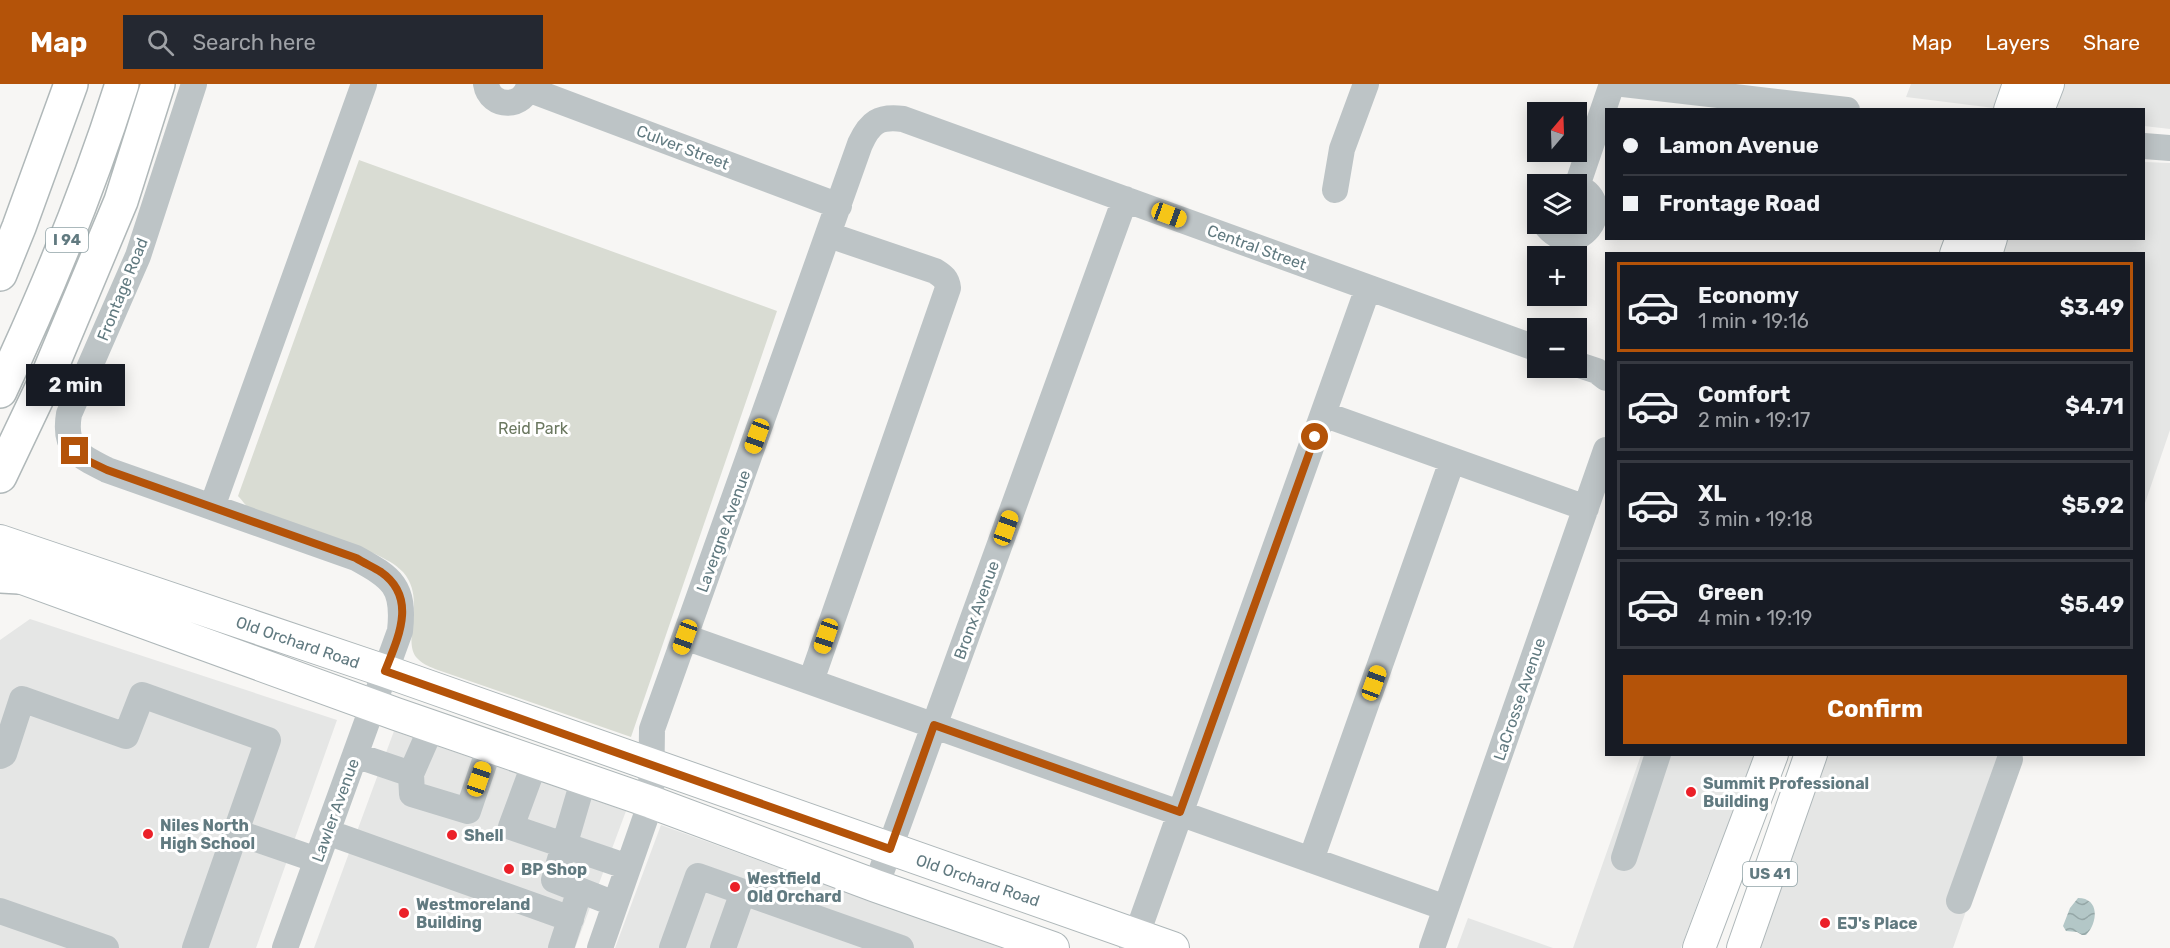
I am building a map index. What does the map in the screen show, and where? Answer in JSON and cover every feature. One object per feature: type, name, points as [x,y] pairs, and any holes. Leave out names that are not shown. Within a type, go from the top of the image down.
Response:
[{"type":"highway","points":[[0,274],[71,84]]},
{"type":"highway","name":"I 94","points":[[0,391],[35,316],[81,205],[122,84]]},
{"type":"highway","points":[[0,476],[49,373],[121,201],[158,84]]},
{"type":"main road","points":[[2011,108],[2019,84]]},
{"type":"main road","points":[[2039,108],[2048,84]]},
{"type":"main road","name":"Old Orchard Road","points":[[0,542],[385,671],[651,764],[890,849],[1134,941],[1173,948]]},
{"type":"main road","name":"Old Orchard Road","points":[[6,574],[584,778],[876,886],[1053,948]]},
{"type":"main road","name":"US 41","points":[[1699,948],[1771,756]]},
{"type":"main road","name":"US 41","points":[[1743,948],[1809,756]]},
{"type":"street","name":"Frontage Road","points":[[194,84],[138,256],[69,414],[67,428],[70,444],[84,459],[107,470],[356,558],[382,573],[397,588],[403,609],[400,631],[385,671]]},
{"type":"street","points":[[212,507],[364,84]]},
{"type":"street","name":"Culver Street","points":[[486,84],[490,95],[495,100],[508,104],[520,100],[528,87],[839,206]]},
{"type":"street","points":[[1335,190],[1342,149],[1366,84]]},
{"type":"street","points":[[1577,174],[1612,84]]},
{"type":"street","points":[[1623,84],[1766,91],[1838,108]]},
{"type":"street","name":"Central Street","points":[[874,122],[887,117],[903,119],[1527,346]]},
{"type":"street","name":"Lavergne Avenue","points":[[600,948],[651,802],[652,729],[860,144],[866,131],[874,122]]},
{"type":"street","points":[[2145,146],[2170,148]]},
{"type":"street","points":[[1587,193],[1594,204],[1593,221],[1587,230]]},
{"type":"street","name":"Bronx Avenue","points":[[876,886],[1125,199]]},
{"type":"street","points":[[1555,234],[1566,238],[1582,234]]},
{"type":"street","points":[[811,681],[948,288],[944,276],[934,271],[829,235]]},
{"type":"street","points":[[1134,941],[1368,288]]},
{"type":"street","points":[[1587,368],[1605,377]]},
{"type":"street","points":[[1323,414],[1586,508]]},
{"type":"street","name":"LaCrosse Avenue","points":[[1432,948],[1605,453]]},
{"type":"street","points":[[1311,860],[1452,461]]},
{"type":"street","points":[[685,637],[1446,908]]},
{"type":"street","name":"Lawler Avenue","points":[[285,948],[385,671]]},
{"type":"street","points":[[0,756],[4,754],[22,699],[126,736],[142,695],[268,740],[195,948]]},
{"type":"street","points":[[432,726],[411,774],[412,794],[468,811],[490,746]]},
{"type":"street","points":[[355,755],[411,774]]},
{"type":"street","points":[[1624,858],[1658,756]]},
{"type":"street","points":[[1959,902],[2010,759]]},
{"type":"street","points":[[535,762],[511,827],[628,867]]},
{"type":"street","points":[[584,778],[554,880],[615,904]]},
{"type":"street","points":[[236,832],[317,860]]},
{"type":"street","points":[[327,832],[570,919]]},
{"type":"street","points":[[672,948],[698,876],[901,948]]},
{"type":"street","points":[[561,948],[581,891]]},
{"type":"street","points":[[723,948],[743,892]]},
{"type":"street","points":[[0,911],[106,948]]},
{"type":"shaded area","points":[[1911,84],[2003,84],[1994,108],[1906,97]]},
{"type":"shaded area","points":[[2061,84],[2170,84],[2170,129],[2145,126],[2145,108],[2058,108],[2056,102]]},
{"type":"shaded area","points":[[2145,162],[2170,163],[2170,430],[2145,503],[2145,252],[2001,252],[2006,240],[2145,240]]},
{"type":"shaded area","name":"Niles North High School","points":[[30,619],[337,720],[256,948],[0,948],[0,640]]},
{"type":"shaded area","points":[[394,731],[626,811],[575,948],[314,948]]},
{"type":"shaded area","points":[[1641,756],[1760,756],[1731,831],[1709,872],[1681,948],[1573,948]]},
{"type":"shaded area","points":[[1820,756],[2021,756],[1953,948],[1753,948]]},
{"type":"shaded area","name":"Westfield Old Orchard","points":[[661,825],[1002,948],[615,948]]},
{"type":"shaded area","points":[[1468,918],[1553,948],[1457,948]]},
{"type":"green space","name":"Reid Park","points":[[359,160],[777,311],[631,737],[435,669],[420,661],[412,649],[411,640],[413,594],[410,583],[403,572],[379,556],[362,549],[254,513],[238,496]]},
{"type":"water","points":[[2078,898],[2090,902],[2095,912],[2093,924],[2086,935],[2066,931],[2063,926],[2070,908]]},
{"type":"place","name":"Summit Professional Building","points":[[1691,792]]},
{"type":"place","name":"Niles North High School","points":[[148,834]]},
{"type":"place","name":"Shell","points":[[452,835]]},
{"type":"place","name":"BP Shop","points":[[509,869]]},
{"type":"place","name":"Westfield Old Orchard","points":[[735,887]]},
{"type":"place","name":"Westmoreland Building","points":[[404,913]]},
{"type":"place","name":"EJ's Place","points":[[1825,923]]},
{"type":"route","points":[[75,451],[84,459],[107,470],[356,558],[382,573],[397,588],[403,609],[400,631],[385,671],[890,849],[934,725],[1180,812],[1315,437]]}]
